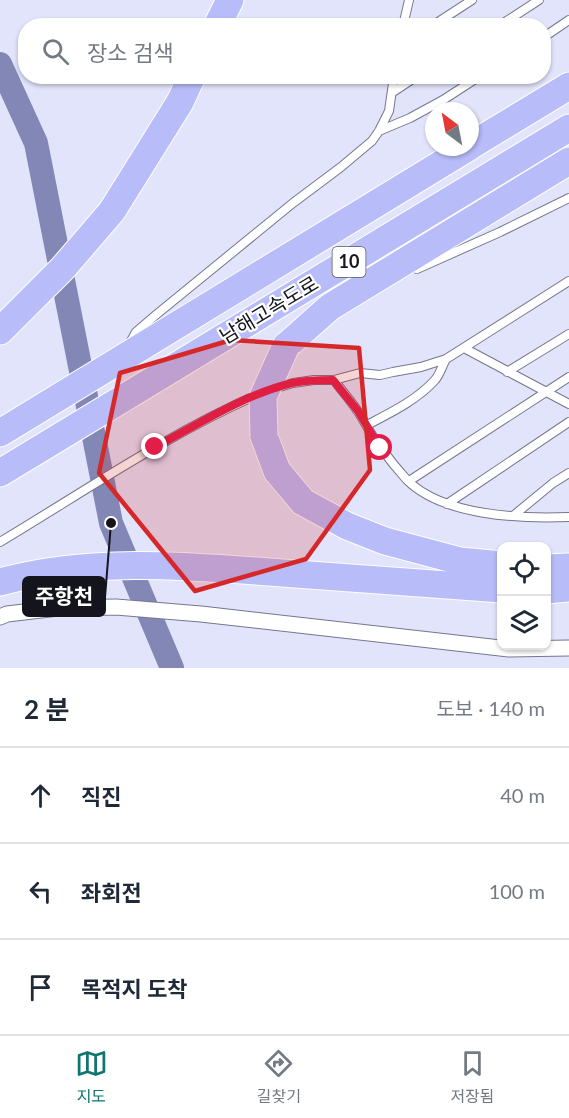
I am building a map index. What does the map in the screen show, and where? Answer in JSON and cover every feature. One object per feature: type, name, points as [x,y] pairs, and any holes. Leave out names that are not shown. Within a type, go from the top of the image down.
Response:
[{"type":"highway","points":[[221,18],[230,0]]},
{"type":"highway","points":[[0,331],[63,267],[112,211],[180,102],[188,84]]},
{"type":"highway","name":"남해고속도로","points":[[479,141],[569,86]]},
{"type":"highway","name":"남해고속도로","points":[[0,473],[569,128]]},
{"type":"highway","name":"남해고속도로","points":[[0,433],[454,156]]},
{"type":"highway","points":[[497,565],[460,561],[385,541],[347,526],[303,502],[277,471],[264,436],[263,397],[286,346],[330,307],[569,160]]},
{"type":"highway","points":[[0,582],[25,575],[59,570],[120,566],[202,567],[497,589]]},
{"type":"highway","points":[[551,568],[569,567]]},
{"type":"highway","points":[[551,590],[569,588]]},
{"type":"street","points":[[0,617],[7,614],[58,608],[116,607],[509,648],[569,648]]},
{"type":"lane","points":[[409,4],[419,0]]},
{"type":"lane","points":[[444,18],[472,0]]},
{"type":"lane","points":[[511,18],[539,0]]},
{"type":"lane","points":[[551,31],[569,20]]},
{"type":"lane","points":[[120,360],[136,333],[150,320],[372,141],[389,111],[394,84]]},
{"type":"lane","points":[[393,92],[405,84]]},
{"type":"lane","points":[[379,131],[410,118],[468,84]]},
{"type":"lane","points":[[404,274],[500,232],[569,198]]},
{"type":"lane","points":[[330,307],[394,279]]},
{"type":"lane","points":[[0,542],[155,447],[232,405],[262,392],[293,383],[333,380],[360,373],[380,375],[421,367],[446,359],[569,281]]},
{"type":"lane","points":[[507,372],[569,334]]},
{"type":"lane","points":[[464,348],[569,404]]},
{"type":"lane","points":[[366,425],[399,408],[425,390],[436,378],[446,359]]},
{"type":"lane","points":[[409,481],[569,376]]},
{"type":"lane","points":[[333,380],[358,411],[380,448],[409,481],[426,494],[447,504],[490,514],[569,518]]},
{"type":"lane","points":[[447,504],[569,422]]},
{"type":"lane","points":[[513,516],[553,483],[569,473]]},
{"type":"highlighted area","points":[[231,340],[359,348],[370,470],[306,559],[195,591],[99,473],[120,373]]},
{"type":"waterway","points":[[0,64],[36,143],[111,523],[172,668]]},
{"type":"place","name":"주항천","points":[[111,523]]},
{"type":"route","points":[[155,447],[232,405],[262,392],[293,383],[333,380],[358,411],[380,448]]}]
